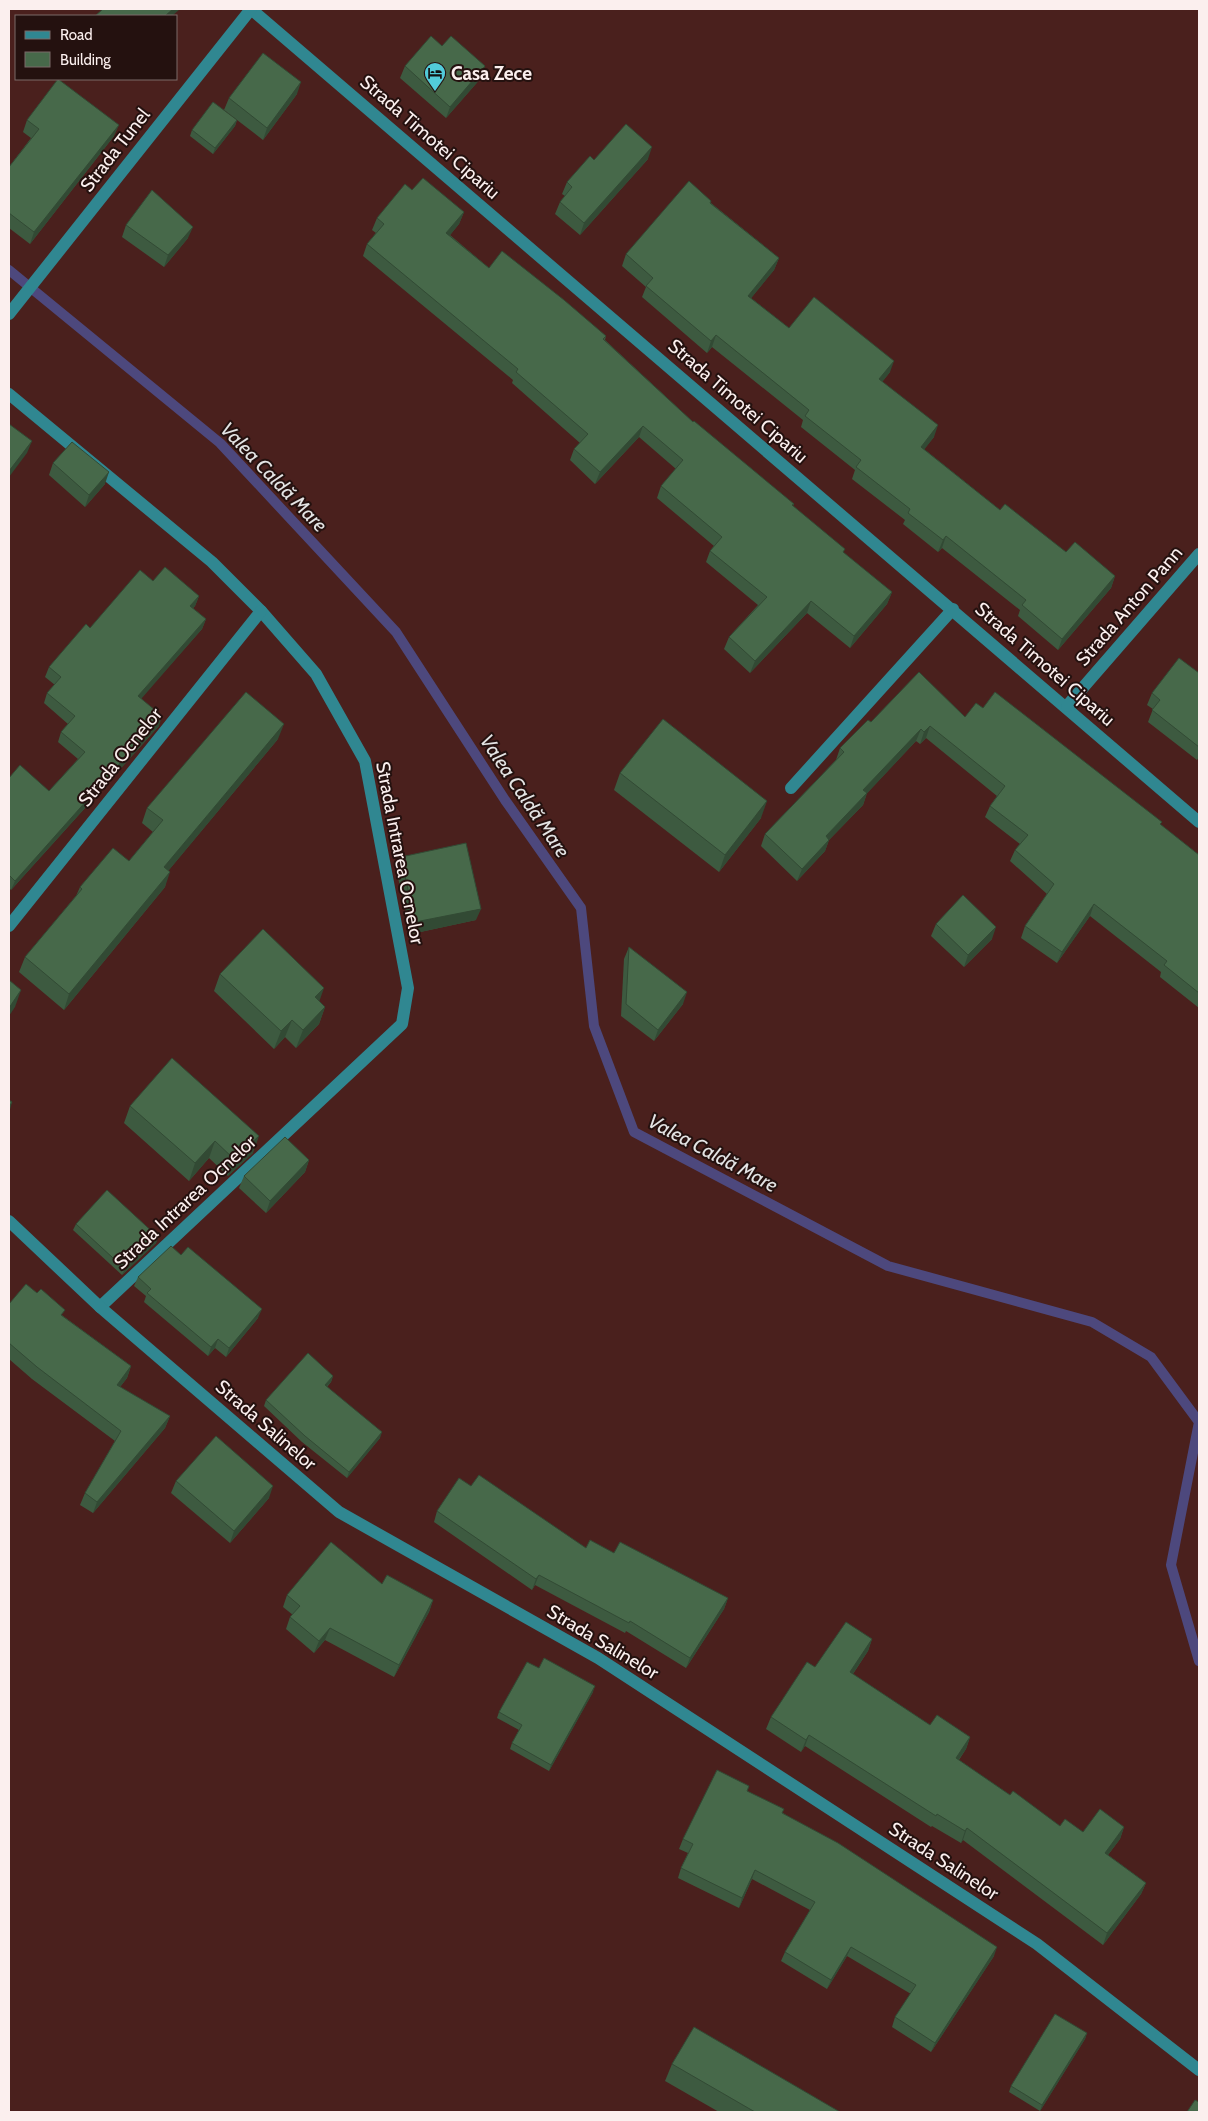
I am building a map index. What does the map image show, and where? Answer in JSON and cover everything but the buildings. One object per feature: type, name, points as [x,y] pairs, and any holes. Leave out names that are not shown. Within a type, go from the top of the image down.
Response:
[{"type":"street","name":"Strada Tunel","points":[[9,314],[251,9]]},
{"type":"street","name":"Strada Timotei Cipariu","points":[[251,9],[953,609],[1199,822]]},
{"type":"street","name":"Strada Intrarea Ocnelor","points":[[9,394],[212,562],[261,611],[316,674],[364,761],[408,988],[402,1024],[100,1307]]},
{"type":"street","name":"Strada Anton Pann","points":[[1066,706],[1199,554]]},
{"type":"street","points":[[791,788],[953,609]]},
{"type":"street","name":"Strada Ocnelor","points":[[9,926],[261,611]]},
{"type":"street","name":"Strada Salinelor","points":[[9,1221],[100,1307],[339,1512],[598,1658],[1037,1944],[1199,2070]]},
{"type":"waterway","name":"Valea Caldă Mare","points":[[9,270],[220,443],[396,632],[505,800],[581,908],[594,1026],[634,1132],[888,1266],[1092,1322],[1151,1357],[1199,1422],[1171,1565],[1199,1661]]},
{"type":"place","name":"Casa Zece","points":[[435,92]]}]
